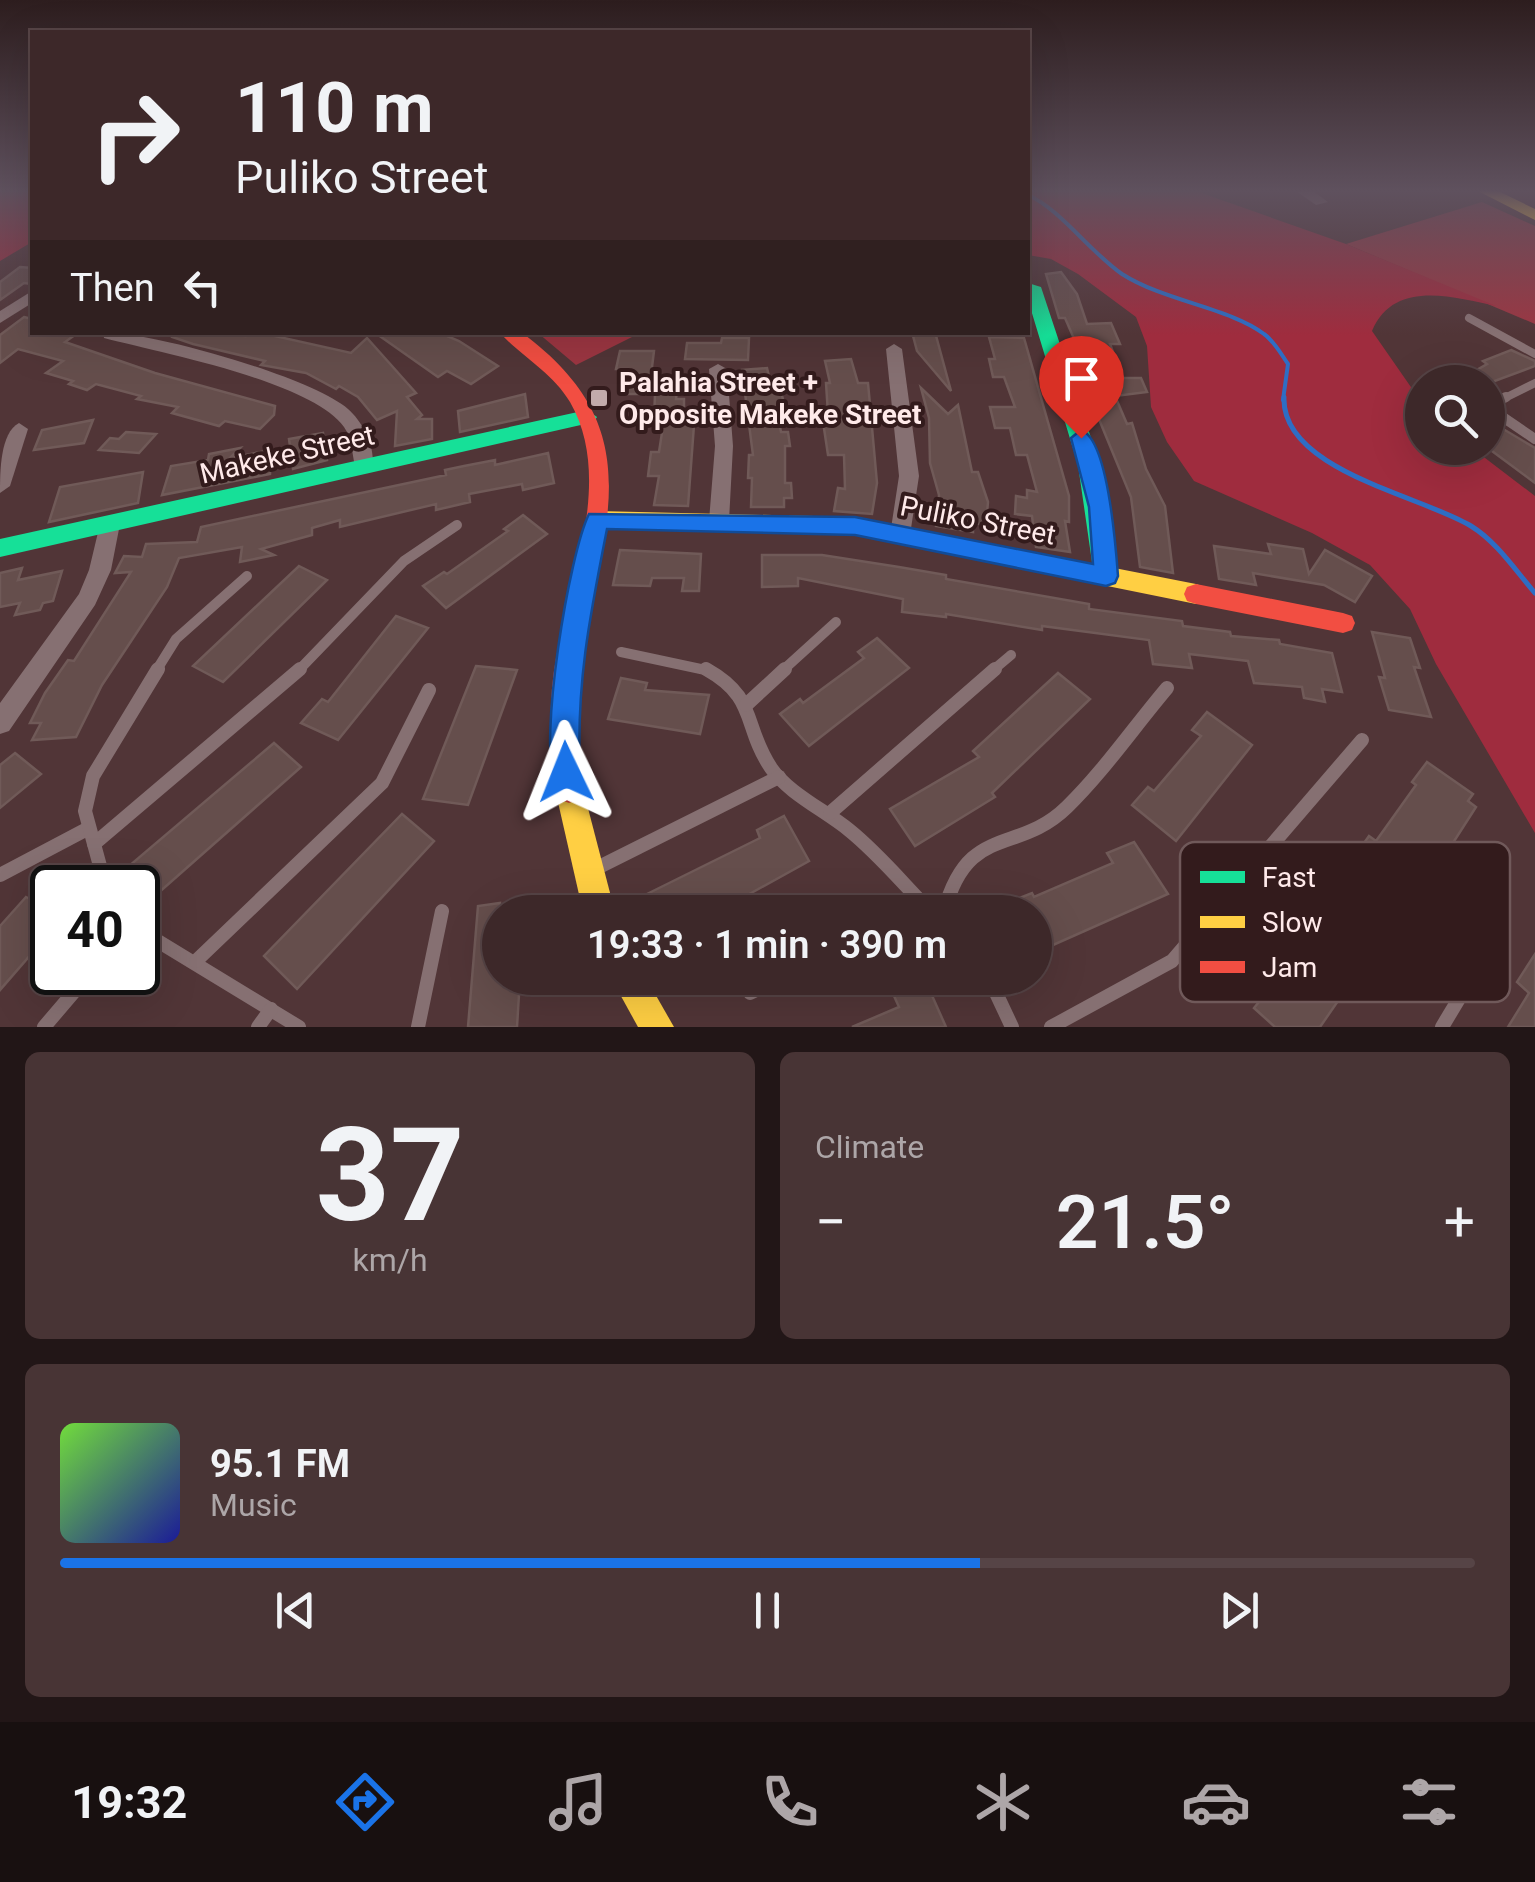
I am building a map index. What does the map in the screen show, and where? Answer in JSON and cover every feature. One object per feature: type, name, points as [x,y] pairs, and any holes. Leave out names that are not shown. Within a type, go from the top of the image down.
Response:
[{"type":"street","points":[[1032,287],[1093,475],[1101,507],[1106,576]]},
{"type":"street","points":[[0,318],[30,297]]},
{"type":"street","points":[[113,335],[312,394],[350,421],[364,446],[364,467]]},
{"type":"street","points":[[512,335],[561,374],[587,417],[598,449],[601,480],[597,520],[570,651],[564,709],[566,772],[577,840],[594,895]]},
{"type":"street","points":[[894,349],[908,476],[900,534]]},
{"type":"street","points":[[718,369],[724,446],[719,522]]},
{"type":"street","name":"Makeke Street","points":[[0,548],[587,417]]},
{"type":"street","points":[[0,486],[18,429]]},
{"type":"street","name":"Puliko Street","points":[[597,520],[828,523],[1342,623]]},
{"type":"street","points":[[0,723],[87,599],[100,570],[110,524]]},
{"type":"street","points":[[638,995],[657,1027]]},
{"type":"lane","points":[[1469,318],[1535,354]]},
{"type":"lane","points":[[1505,398],[1535,383]]},
{"type":"lane","points":[[1505,418],[1535,439]]},
{"type":"lane","points":[[94,844],[287,684],[404,561],[457,524]]},
{"type":"lane","points":[[100,865],[85,802],[92,776],[169,648],[247,576]]},
{"type":"lane","points":[[746,705],[836,622]]},
{"type":"lane","points":[[621,652],[712,670],[731,683],[746,705],[760,750],[779,777],[830,813],[911,895]]},
{"type":"lane","points":[[830,813],[1011,656]]},
{"type":"lane","points":[[948,895],[952,881],[967,865],[1000,840],[1058,815],[1167,688]]},
{"type":"lane","points":[[196,961],[382,783],[429,690]]},
{"type":"lane","points":[[1274,842],[1362,740]]},
{"type":"lane","points":[[587,873],[779,777]]},
{"type":"lane","points":[[0,875],[89,828]]},
{"type":"lane","points":[[418,1027],[442,911]]},
{"type":"lane","points":[[160,941],[298,1027]]},
{"type":"lane","points":[[1052,1027],[1172,961],[1180,952]]},
{"type":"lane","points":[[44,1027],[71,995]]},
{"type":"lane","points":[[996,995],[1012,1027]]},
{"type":"lane","points":[[1442,1027],[1457,1002]]},
{"type":"lane","points":[[258,1027],[271,1009]]},
{"type":"shaded area","points":[[0,239],[30,239],[30,243],[0,261]]},
{"type":"shaded area","points":[[1030,239],[1332,239],[1496,306],[1444,296],[1410,298],[1382,315],[1372,331],[1405,379],[1405,465],[1494,465],[1535,496],[1535,833],[1436,664],[1410,609],[1370,565],[1312,533],[1194,481],[1167,442],[1151,407],[1147,346],[1136,317],[1051,259],[1030,255]]},
{"type":"shaded area","points":[[1362,239],[1535,239],[1535,324],[1346,244]]},
{"type":"shaded area","points":[[540,335],[636,335],[576,365]]},
{"type":"building","points":[[20,267],[30,268],[30,284],[24,283],[0,300],[0,282]]},
{"type":"building","points":[[1061,272],[1077,294],[1087,324],[1111,323],[1120,344],[1110,344],[1123,378],[1141,378],[1147,392],[1115,396],[1127,424],[1132,423],[1146,469],[1165,506],[1173,573],[1140,567],[1131,497],[1094,407],[1075,341],[1065,318],[1059,318],[1046,274]]},
{"type":"building","points":[[24,317],[30,318],[30,335],[75,335],[65,342],[155,373],[275,406],[274,415],[260,429],[225,421],[219,426],[172,413],[178,407],[137,399],[141,396],[96,384],[87,390],[46,373],[63,361],[18,349],[0,363],[0,335]]},
{"type":"building","points":[[270,335],[351,353],[367,338],[416,393],[407,397],[422,415],[417,419],[432,419],[432,439],[395,446],[397,411],[377,420],[358,397],[339,386],[336,389],[306,373],[261,365],[265,361],[172,337]]},
{"type":"building","points":[[378,335],[445,335],[498,366],[471,384],[447,371],[438,377]]},
{"type":"building","points":[[913,335],[936,335],[951,391],[917,351]]},
{"type":"building","points":[[989,337],[1024,338],[1069,496],[1069,522],[1065,521],[1070,552],[1036,547],[1032,516],[1015,514],[1016,496],[1027,498],[1027,490],[1037,492],[1027,455],[1016,455],[1010,428],[995,428],[990,407],[1015,407],[1004,377],[993,377],[989,359],[995,359]]},
{"type":"building","points":[[722,338],[749,338],[748,360],[685,359],[687,343],[721,343]]},
{"type":"building","points":[[1511,350],[1535,361],[1535,366],[1505,377],[1505,365],[1485,365],[1483,361]]},
{"type":"building","points":[[620,351],[654,351],[651,375],[679,375],[676,399],[684,399],[684,425],[694,425],[688,506],[654,505],[659,476],[648,476],[651,452],[659,452],[664,420],[654,420],[655,394],[624,394],[628,369],[616,369]]},
{"type":"building","points":[[851,359],[858,383],[868,383],[877,483],[872,514],[834,511],[838,488],[845,489],[844,455],[828,455],[822,415],[828,414],[826,383],[830,383],[825,361]]},
{"type":"building","points":[[767,368],[773,393],[781,392],[785,407],[776,408],[781,432],[788,432],[790,446],[785,446],[785,483],[791,483],[792,498],[784,498],[784,507],[751,507],[752,478],[748,478],[749,455],[753,455],[742,370]]},
{"type":"building","points":[[921,388],[948,414],[958,405],[972,472],[978,472],[988,502],[986,525],[973,523],[973,532],[936,526],[939,495],[930,463],[929,418]]},
{"type":"building","points":[[525,394],[528,417],[460,432],[458,411]]},
{"type":"building","points":[[93,420],[84,443],[34,450],[42,430]]},
{"type":"building","points":[[1505,430],[1535,448],[1535,483],[1505,461]]},
{"type":"building","points":[[126,432],[156,434],[139,453],[99,450],[110,438],[119,439]]},
{"type":"building","points":[[323,433],[327,460],[293,469],[289,439]]},
{"type":"building","points":[[240,448],[230,458],[271,450],[270,474],[162,495],[171,466],[208,460],[209,454]]},
{"type":"building","points":[[548,453],[554,483],[523,490],[522,484],[469,494],[470,502],[436,510],[436,504],[340,527],[340,520],[312,528],[312,535],[261,549],[274,555],[240,562],[242,547],[179,558],[167,587],[102,685],[76,737],[32,740],[41,723],[30,723],[45,693],[68,660],[74,661],[131,572],[115,573],[124,556],[142,557],[146,544],[197,542],[201,527],[446,475],[445,470],[495,460],[495,465]]},
{"type":"building","points":[[143,472],[138,503],[49,522],[60,487]]},
{"type":"building","points":[[523,515],[547,534],[446,608],[423,586],[508,531],[504,529]]},
{"type":"building","points":[[1268,544],[1303,549],[1309,574],[1325,550],[1372,576],[1355,602],[1324,585],[1253,573],[1256,585],[1219,579],[1214,546],[1271,554]]},
{"type":"building","points":[[620,550],[701,554],[699,591],[682,591],[684,578],[652,578],[650,586],[613,585]]},
{"type":"building","points":[[762,555],[822,555],[899,567],[1089,604],[1089,609],[1182,621],[1183,626],[1230,632],[1231,636],[1279,640],[1280,644],[1332,653],[1342,692],[1322,689],[1325,702],[1304,698],[1302,687],[1254,683],[1248,661],[1189,654],[1192,668],[1153,664],[1149,640],[902,612],[903,599],[798,578],[798,586],[762,587]]},
{"type":"building","points":[[299,566],[327,580],[223,682],[193,666]]},
{"type":"building","points":[[22,568],[18,580],[62,571],[53,601],[43,603],[40,610],[15,615],[20,603],[0,607],[0,573]]},
{"type":"building","points":[[396,616],[428,628],[338,740],[301,723],[322,699],[328,702]]},
{"type":"building","points":[[1372,632],[1410,638],[1420,668],[1414,667],[1431,717],[1389,710]]},
{"type":"building","points":[[877,638],[909,668],[809,746],[780,714],[800,699],[803,703],[864,658],[858,652]]},
{"type":"building","points":[[476,666],[517,670],[468,805],[423,799]]},
{"type":"building","points":[[1058,673],[1090,699],[992,793],[995,797],[915,846],[890,809],[979,757],[973,751]]},
{"type":"building","points":[[621,678],[647,683],[645,690],[709,695],[700,734],[608,719]]},
{"type":"building","points":[[1207,712],[1252,745],[1176,841],[1132,805],[1148,787],[1154,791],[1201,736],[1192,730]]},
{"type":"building","points":[[274,743],[301,767],[160,891],[160,865],[130,865]]},
{"type":"building","points":[[15,753],[41,774],[0,808],[0,765]]},
{"type":"building","points":[[1427,762],[1473,794],[1468,801],[1476,807],[1454,842],[1365,842],[1369,836],[1376,841],[1416,785],[1412,782]]},
{"type":"building","points":[[402,814],[434,841],[297,989],[264,956]]},
{"type":"building","points":[[784,816],[809,861],[748,895],[647,895],[760,838],[757,830]]},
{"type":"building","points":[[1134,842],[1168,894],[1052,945],[1052,895],[1039,895],[1113,863],[1107,853]]},
{"type":"building","points":[[26,897],[30,899],[30,955],[0,990],[0,926]]},
{"type":"building","points":[[482,905],[482,995],[519,995],[517,1027],[468,1027],[478,906]]},
{"type":"building","points":[[1535,954],[1535,1027],[1508,1027],[1529,993],[1517,982]]},
{"type":"building","points":[[932,995],[946,1027],[852,1027],[899,1007],[894,996]]},
{"type":"building","points":[[1337,1002],[1320,1027],[1275,1027],[1254,1008],[1258,1003]]},
{"type":"waterway","points":[[1082,239],[1122,274],[1139,283],[1233,317],[1268,337],[1288,364],[1283,400]]},
{"type":"waterway","points":[[1284,397],[1289,422],[1305,444],[1358,478],[1471,526],[1497,548],[1535,593]]},
{"type":"traffic: fast","points":[[1032,287],[1089,465],[1106,576]]},
{"type":"traffic: fast","points":[[0,548],[587,417]]},
{"type":"traffic: slow","points":[[597,520],[855,526],[1196,594]]},
{"type":"traffic: slow","points":[[569,789],[595,895]]},
{"type":"traffic: slow","points":[[638,995],[657,1027]]},
{"type":"traffic: jam","points":[[512,335],[550,366],[576,396],[594,436],[598,466],[594,532],[565,691],[569,789]]},
{"type":"traffic: jam","points":[[1196,594],[1343,623]]},
{"type":"place","name":"Palahia Street + Opposite Makeke Street","points":[[599,398]]},
{"type":"route","points":[[566,772],[564,709],[570,651],[597,520],[855,526],[1106,576],[1101,507],[1081,438]]}]
